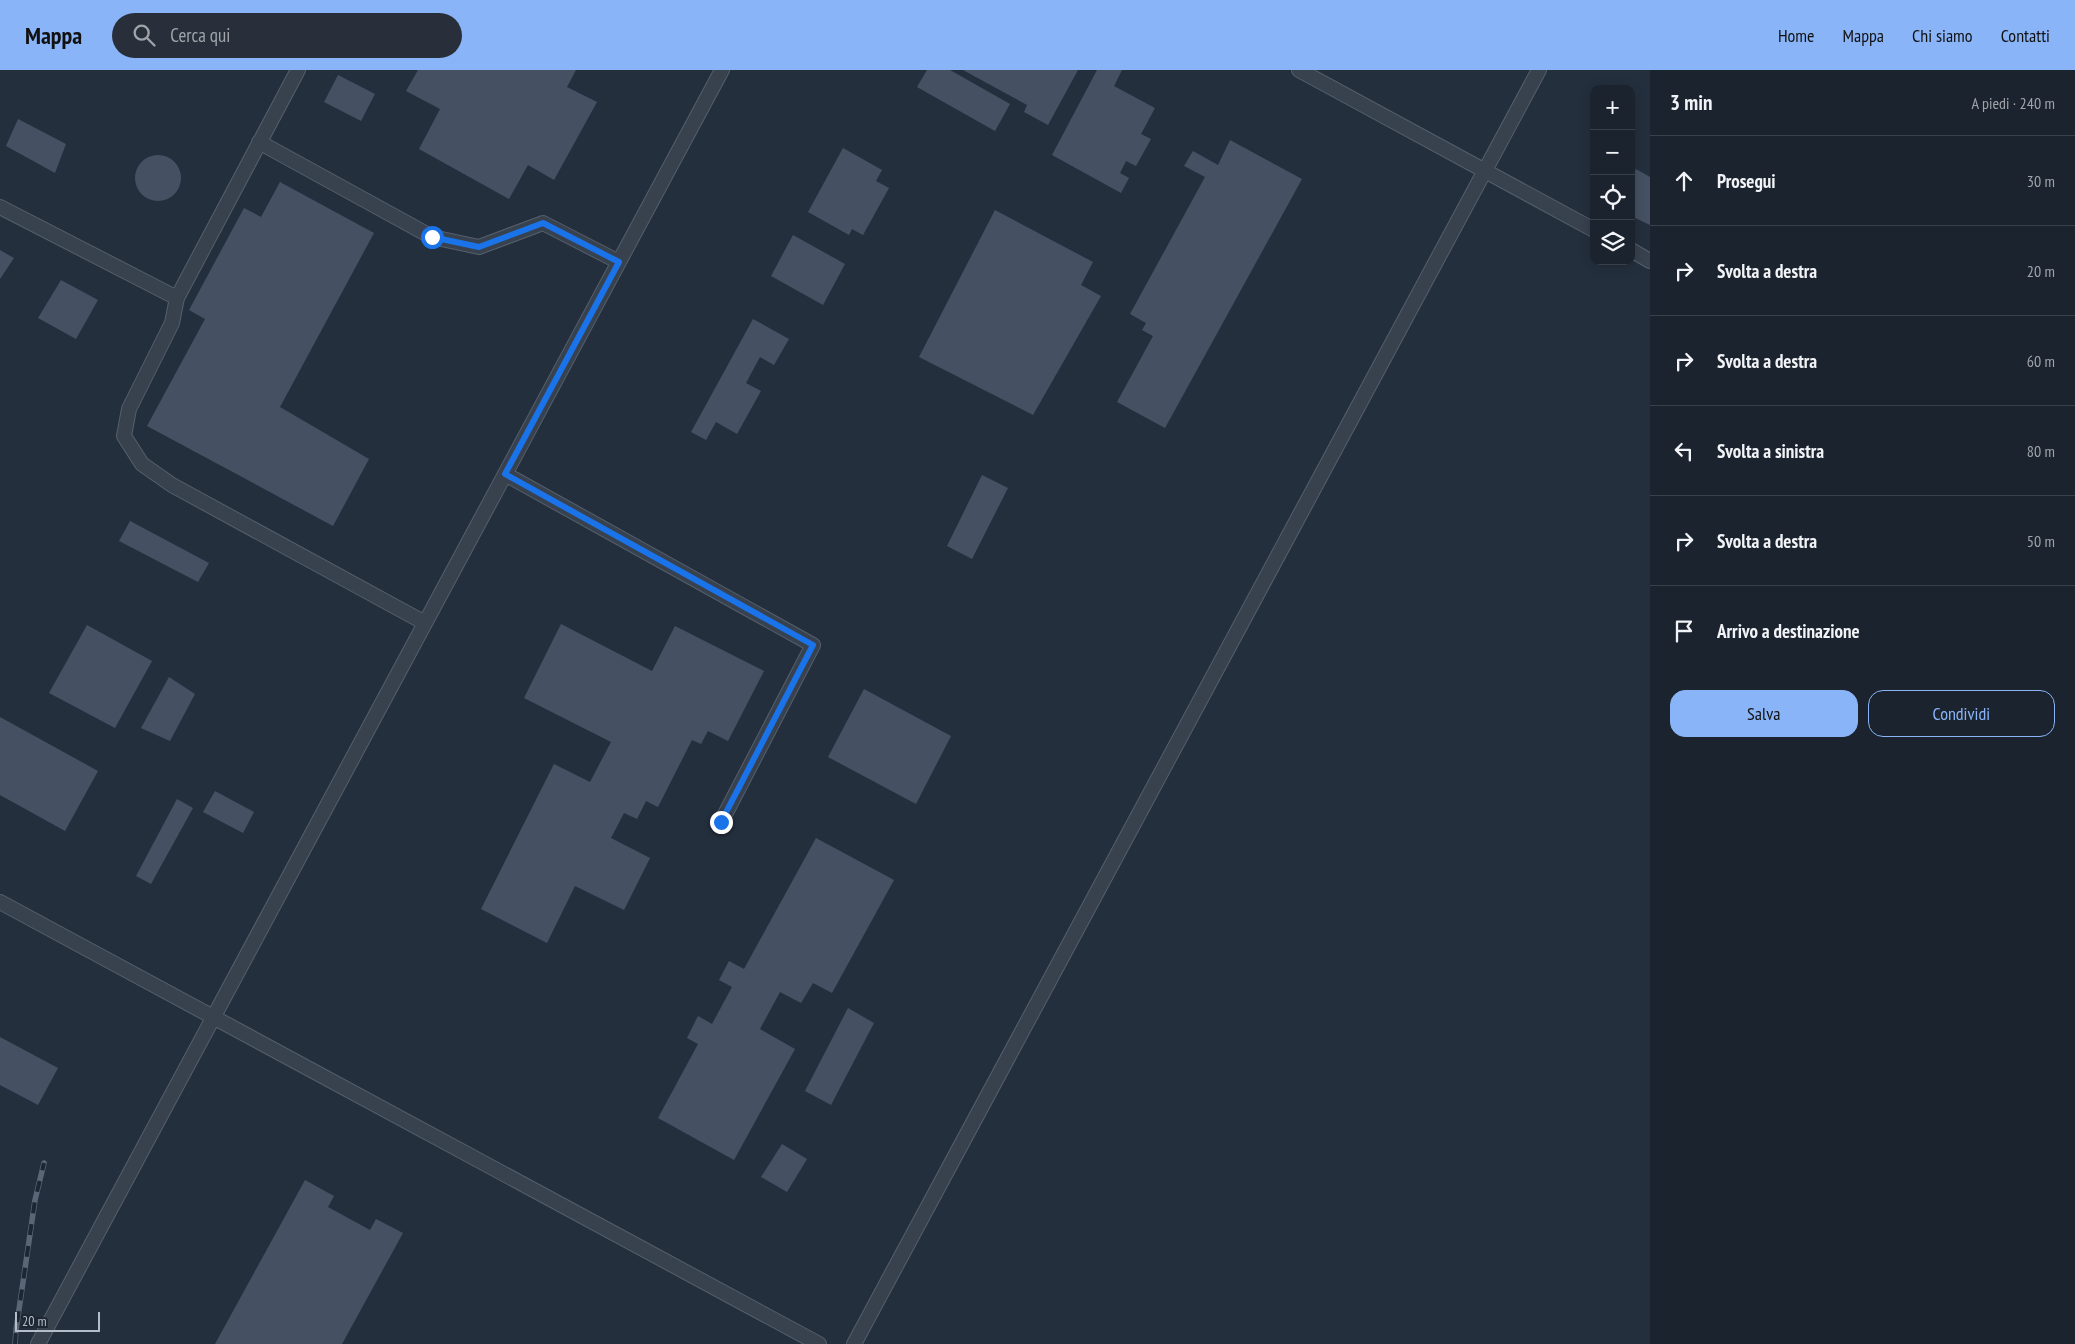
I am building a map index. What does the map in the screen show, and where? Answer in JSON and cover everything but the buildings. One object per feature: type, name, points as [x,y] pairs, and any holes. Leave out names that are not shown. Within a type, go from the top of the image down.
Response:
[{"type":"lane","points":[[298,70],[177,298],[172,323],[129,410],[124,436],[142,464],[172,485],[425,623]]},
{"type":"lane","points":[[38,1344],[722,70]]},
{"type":"lane","points":[[1299,70],[1590,228]]},
{"type":"lane","points":[[854,1344],[1539,70]]},
{"type":"lane","points":[[259,142],[432,237],[479,247],[543,223],[619,262]]},
{"type":"lane","points":[[0,207],[177,298]]},
{"type":"lane","points":[[1635,252],[1650,260]]},
{"type":"lane","points":[[505,474],[813,645],[721,822]]},
{"type":"lane","points":[[0,902],[819,1344]]},
{"type":"railway","points":[[15,1344],[35,1200],[44,1163]]},
{"type":"route","points":[[432,237],[479,247],[543,223],[619,262],[505,474],[813,645],[721,822]]}]
